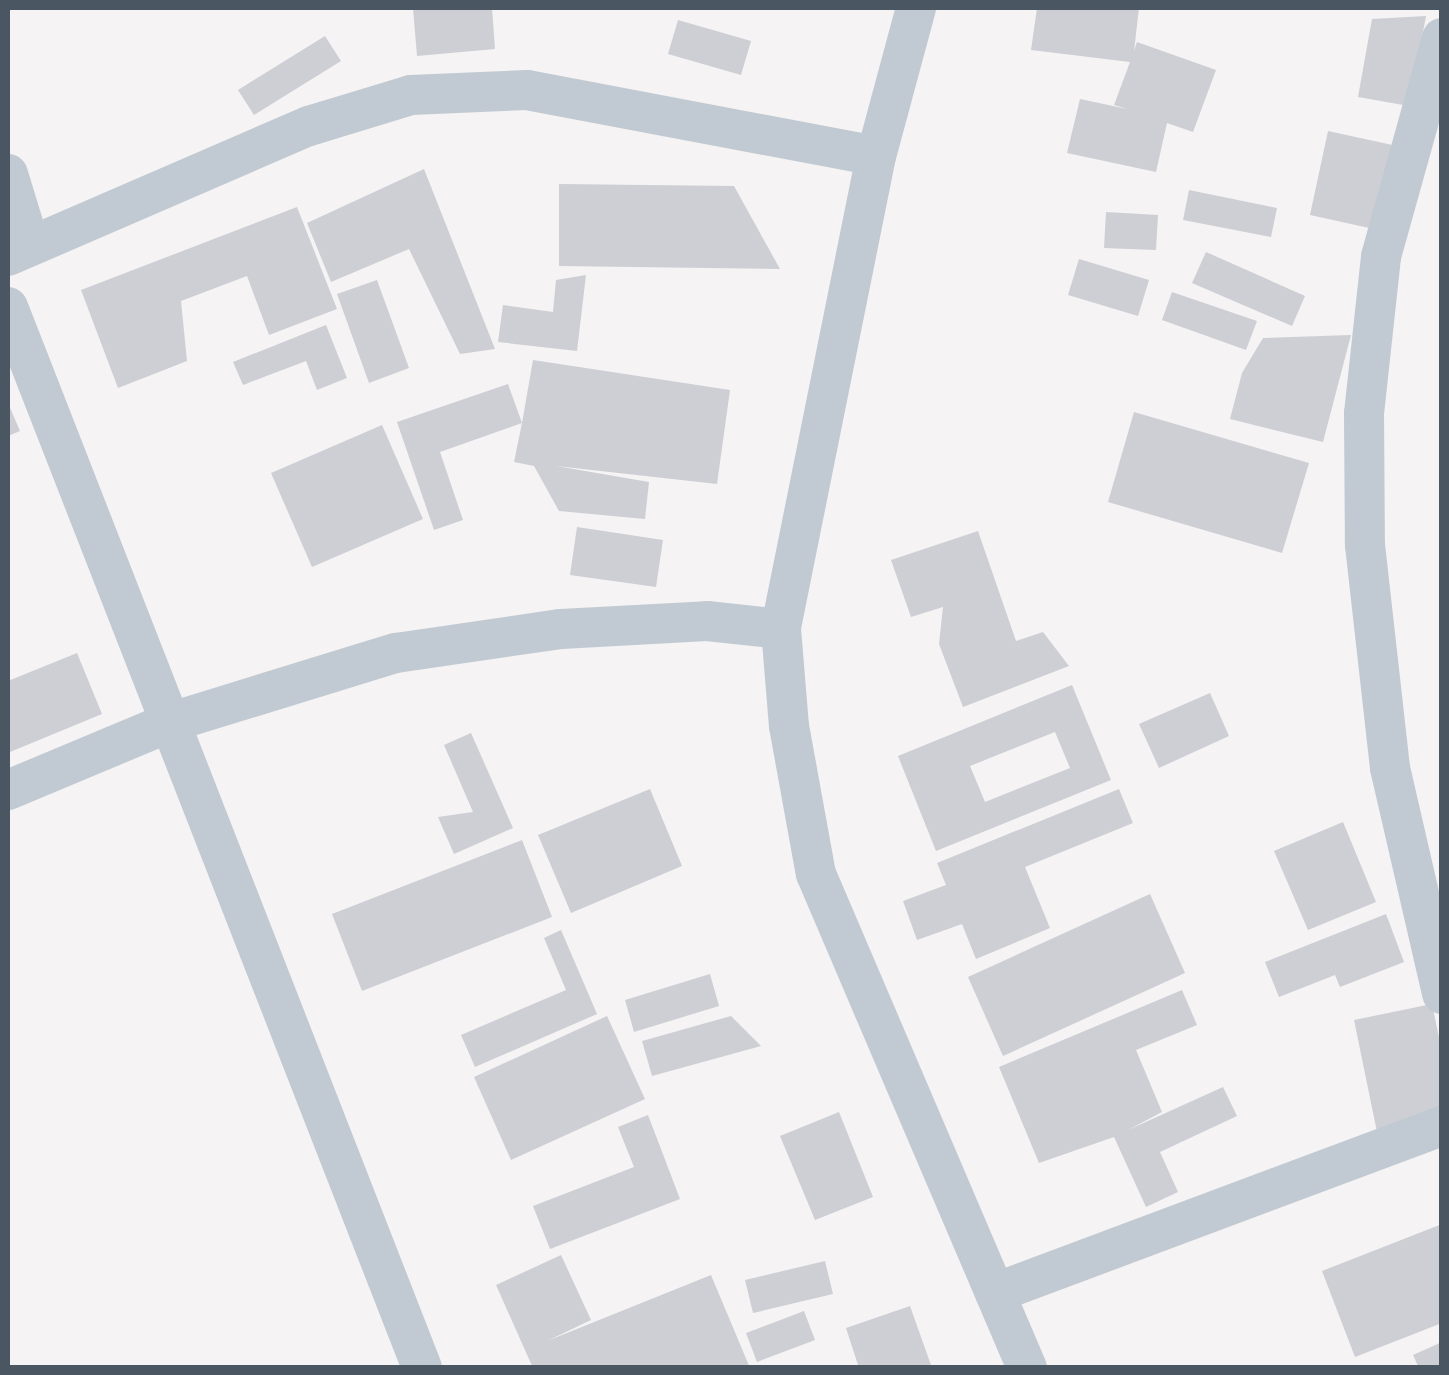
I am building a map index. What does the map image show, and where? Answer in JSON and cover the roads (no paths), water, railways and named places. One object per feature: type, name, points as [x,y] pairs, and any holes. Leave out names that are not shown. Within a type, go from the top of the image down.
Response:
[{"type":"street","points":[[916,8],[876,156],[781,629],[789,726],[816,874],[1028,1368]]},
{"type":"street","points":[[1442,38],[1432,114],[1381,257],[1364,413],[1364,544],[1390,768],[1430,903],[1442,994]]},
{"type":"street","points":[[8,174],[19,251],[309,126],[411,95],[527,90],[876,156]]},
{"type":"street","points":[[8,307],[422,1368]]},
{"type":"street","points":[[8,790],[168,723],[396,652],[562,628],[707,621],[781,629]]},
{"type":"street","points":[[996,1293],[1442,1126]]}]
